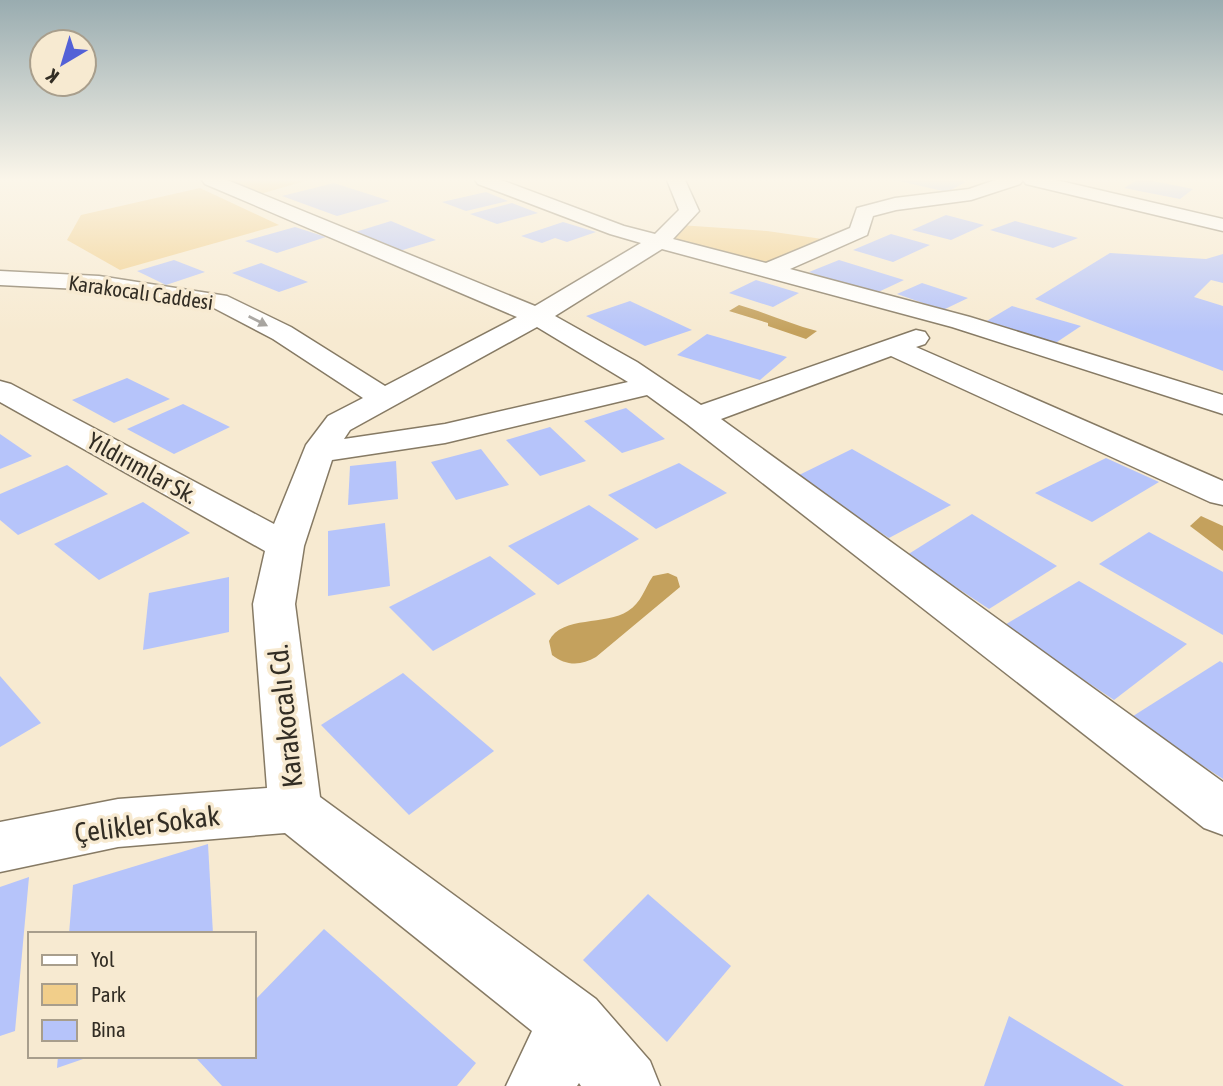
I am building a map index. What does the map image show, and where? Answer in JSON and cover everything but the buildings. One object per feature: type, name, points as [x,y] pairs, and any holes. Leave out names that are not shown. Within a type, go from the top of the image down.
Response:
[{"type":"street","points":[[332,231],[537,316],[628,368],[698,417],[1223,812]]},
{"type":"street","points":[[620,231],[961,322],[1223,405]]},
{"type":"street","name":"Karakocalı Cd.","points":[[625,1086],[573,1022],[295,809],[274,604],[285,545],[318,452],[339,423],[537,316],[659,240],[669,231]]},
{"type":"street","points":[[768,270],[860,231]]},
{"type":"street","name":"Karakocalı Caddesi","points":[[0,278],[99,283],[218,301],[282,333],[383,398]]},
{"type":"street","points":[[698,417],[961,322]]},
{"type":"street","points":[[893,346],[1223,494]]},
{"type":"street","points":[[318,452],[381,446],[457,433],[652,385]]},
{"type":"street","name":"Yıldırımlar Sk.","points":[[0,390],[285,545]]},
{"type":"street","name":"Çelikler Sokak","points":[[0,847],[118,823],[295,809]]},
{"type":"street","points":[[541,1086],[573,1022]]},
{"type":"green space","points":[[72,231],[259,231],[120,270],[67,240]]},
{"type":"green space","points":[[673,231],[762,231],[836,241],[766,267],[664,240]]},
{"type":"shaded area","points":[[739,305],[817,331],[806,339],[729,311]]},
{"type":"shaded area","points":[[1201,516],[1223,526],[1223,551],[1190,526]]},
{"type":"shaded area","points":[[668,573],[677,577],[680,587],[596,657],[574,664],[552,655],[549,641],[555,633],[574,624],[619,616],[640,599],[653,576]]}]
